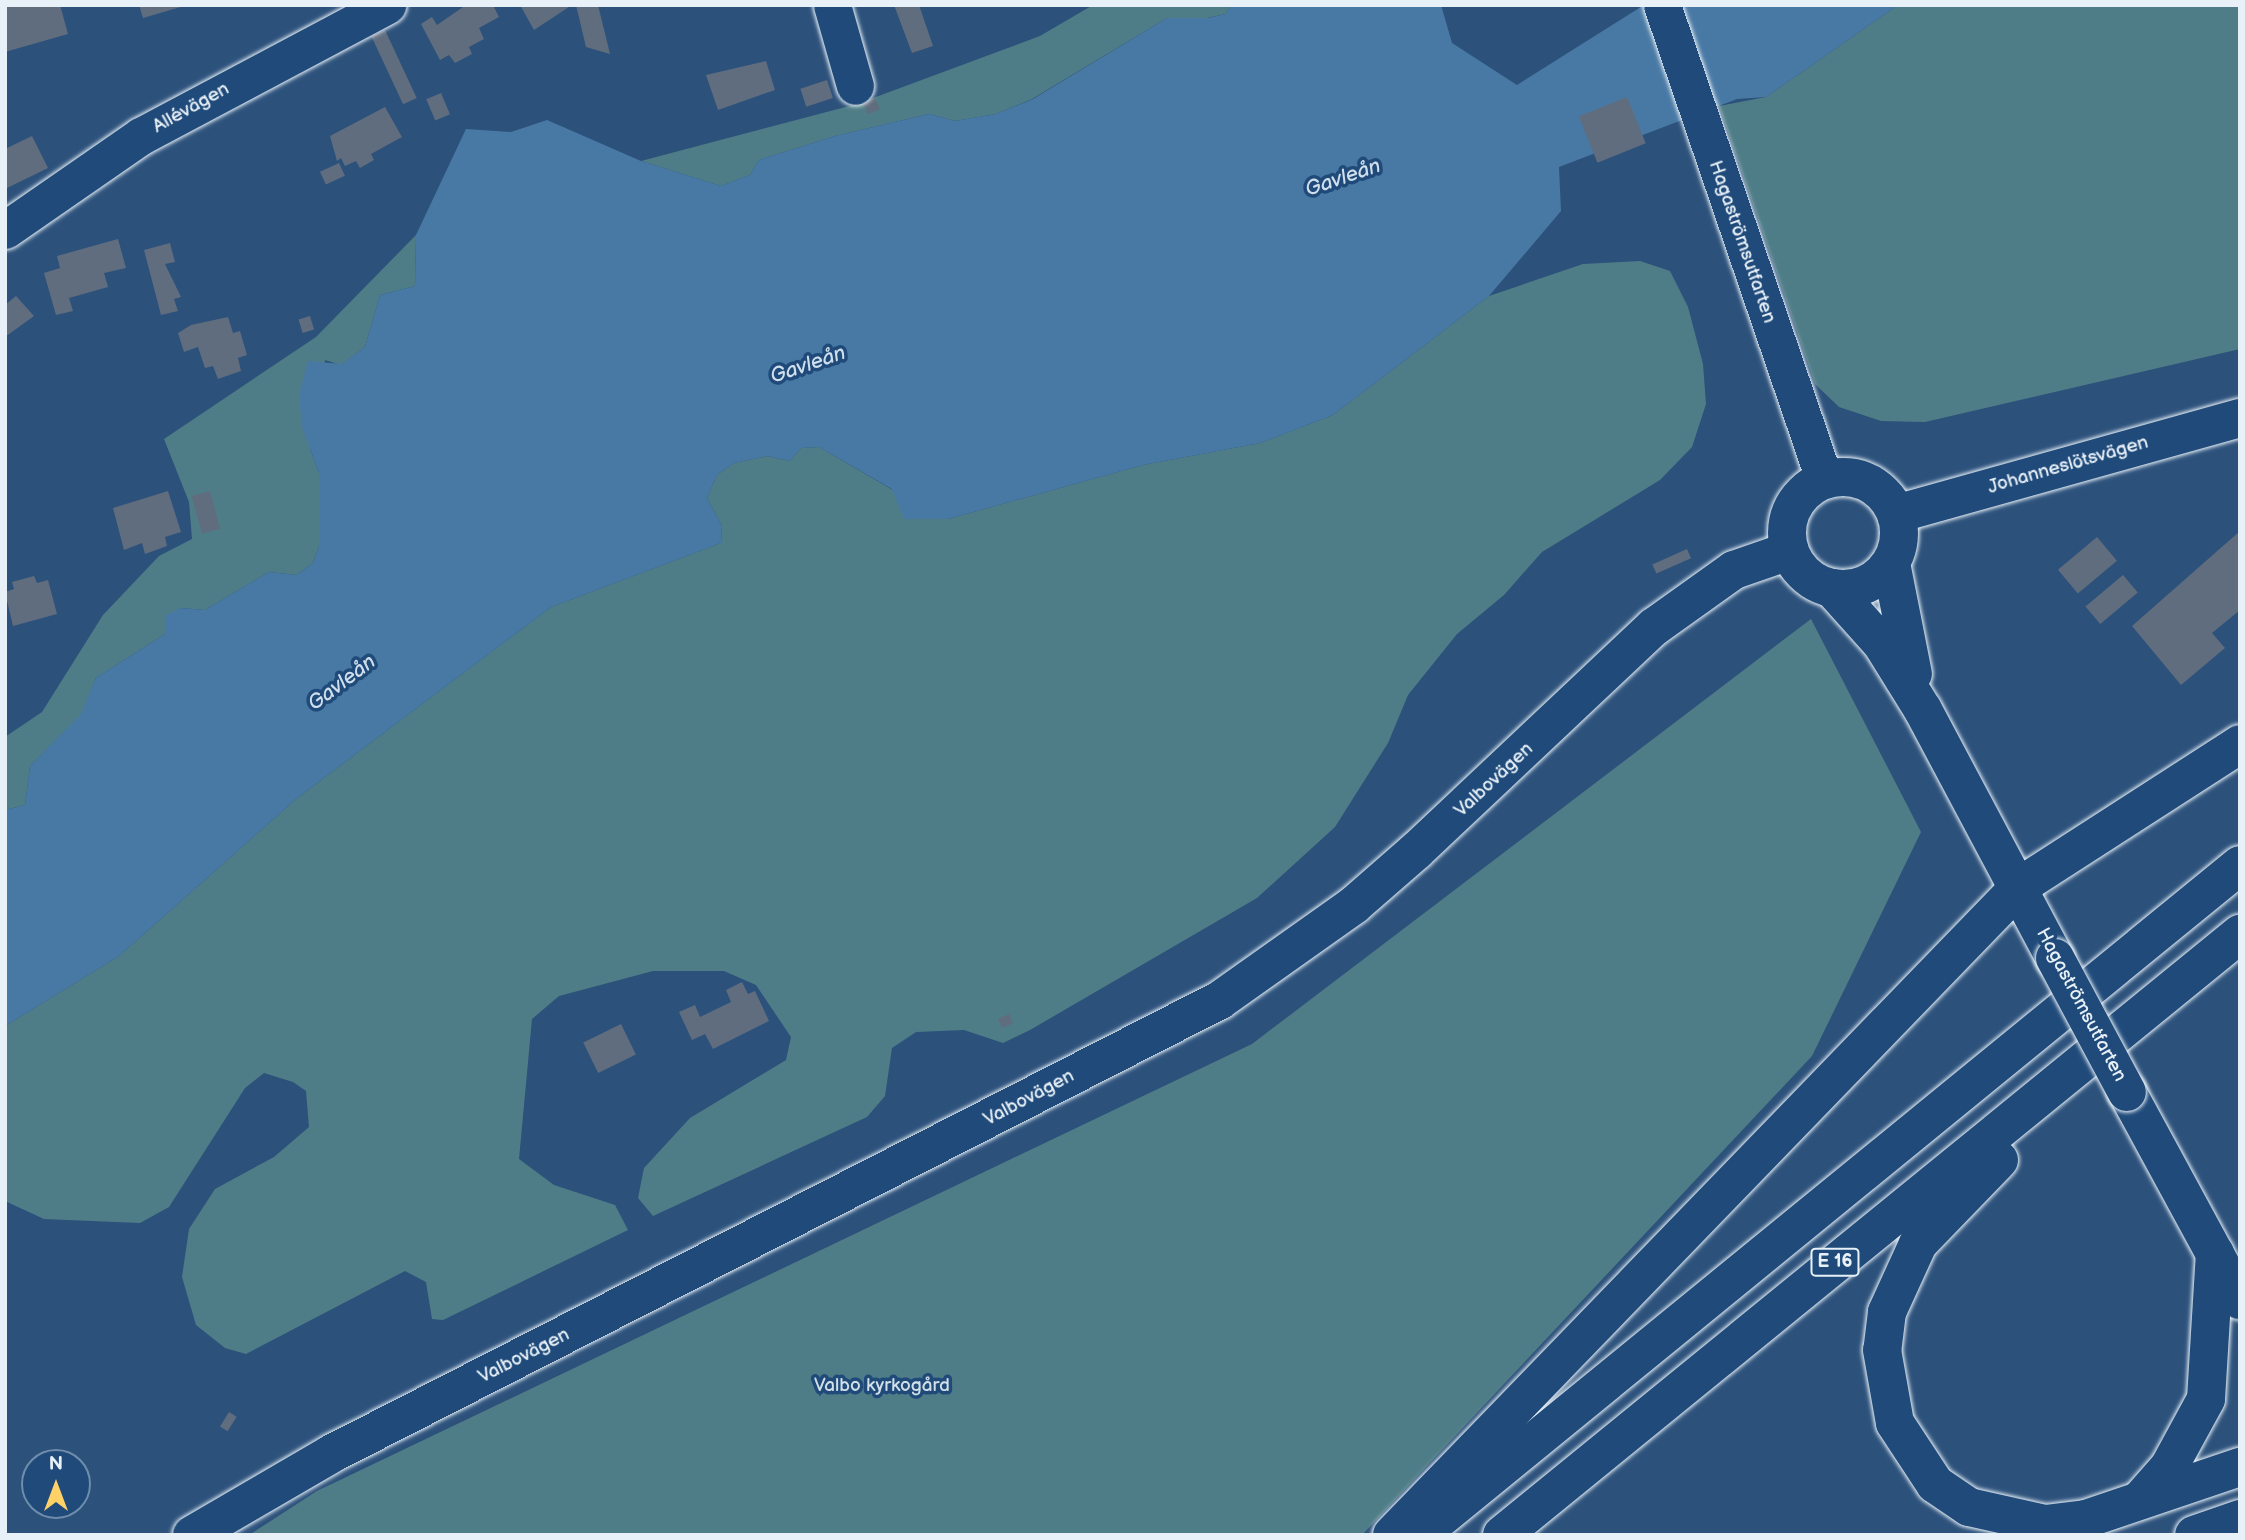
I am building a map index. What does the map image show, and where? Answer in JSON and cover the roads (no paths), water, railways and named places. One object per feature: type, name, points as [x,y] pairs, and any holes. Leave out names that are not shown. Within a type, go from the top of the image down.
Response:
[{"type":"main road","name":"Johanneslötsvägen","points":[[1896,514],[2240,418]]},
{"type":"main road","points":[[1789,551],[1788,516],[1796,500],[1824,479],[1841,476],[1875,486],[1896,514]]},
{"type":"main road","name":"Hagaströmsutfarten","points":[[1896,514],[1898,547],[1891,563],[1904,646],[1923,710]]},
{"type":"main road","name":"Hagaströmsutfarten","points":[[1789,551],[1812,581],[1832,588],[1882,644],[1923,710],[2020,886],[2055,958],[2240,1300]]},
{"type":"main road","name":"Valbovägen","points":[[192,1535],[331,1454],[1220,1000],[1406,860],[1654,627],[1734,570],[1789,551]]},
{"type":"main road","points":[[1832,588],[1866,585],[1891,563]]},
{"type":"main road","points":[[1392,1535],[2020,886],[2240,744]]},
{"type":"main road","name":"E 16","points":[[1419,1535],[2240,865]]},
{"type":"main road","name":"E 16","points":[[1502,1535],[2240,934]]},
{"type":"main road","points":[[2170,992],[1952,1204],[1918,1244],[1891,1300],[1882,1350],[1895,1423],[1935,1484],[1969,1507],[2045,1524],[2086,1519],[2240,1467]]},
{"type":"main road","points":[[2139,1502],[2169,1467],[2206,1399],[2215,1253]]},
{"type":"main road","points":[[2194,1535],[2240,1519]]},
{"type":"street","name":"Allévägen","points":[[5,230],[141,136],[387,5]]},
{"type":"street","points":[[832,5],[855,86]]},
{"type":"street","name":"Hagaströmsutfarten","points":[[1662,5],[1824,479]]},
{"type":"water","name":"Gavleån","points":[[1231,5],[1441,5],[1452,43],[1517,85],[1644,5],[1898,5],[1766,97],[1737,99],[1559,167],[1561,211],[1489,296],[1333,415],[1260,443],[1143,465],[948,519],[904,519],[892,489],[819,447],[801,448],[790,461],[767,456],[734,463],[717,475],[707,498],[722,526],[721,543],[551,607],[296,799],[119,956],[5,1026],[5,810],[25,805],[30,766],[81,714],[96,678],[165,634],[165,616],[180,608],[205,610],[269,572],[297,575],[313,563],[319,546],[319,473],[302,427],[299,394],[308,361],[342,364],[365,347],[380,295],[415,286],[416,235],[466,129],[511,132],[547,120],[641,161],[721,186],[750,175],[759,160],[835,136],[929,114],[955,121],[996,114],[1033,99],[1167,18],[1208,18],[1226,14]]},
{"type":"park label","name":"Valbo kyrkogård","points":[[882,1386]]}]
